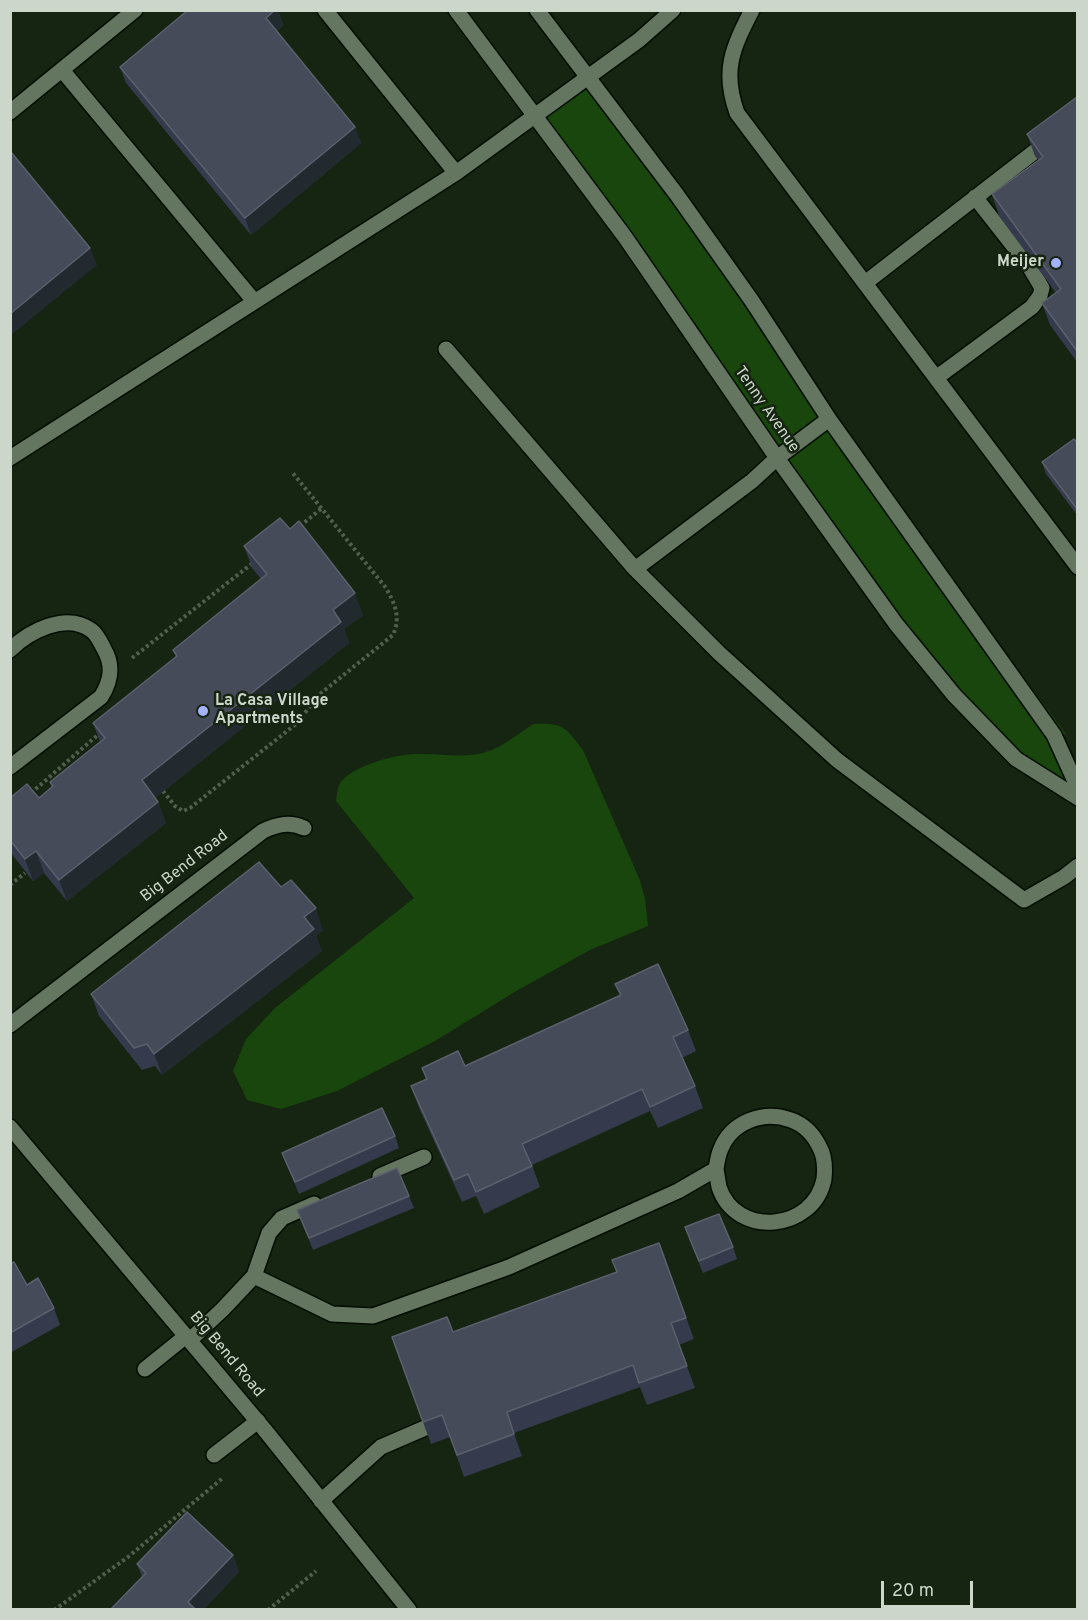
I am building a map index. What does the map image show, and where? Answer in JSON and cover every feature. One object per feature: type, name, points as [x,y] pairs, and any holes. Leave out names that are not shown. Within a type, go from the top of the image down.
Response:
[{"type":"street","points":[[10,112],[135,10]]},
{"type":"street","points":[[326,10],[456,173]]},
{"type":"street","name":"Tenny Avenue","points":[[456,10],[625,237],[777,458],[896,624],[954,695],[1016,759],[1077,798]]},
{"type":"street","points":[[537,10],[707,237],[829,419],[1054,735],[1077,788]]},
{"type":"street","points":[[10,458],[456,173],[639,40],[673,10]]},
{"type":"street","points":[[752,10],[740,33],[729,70],[729,84],[737,113],[1077,567]]},
{"type":"street","points":[[62,70],[254,301]]},
{"type":"street","points":[[865,283],[1077,118]]},
{"type":"street","points":[[936,378],[1032,307],[1040,296],[1042,288],[1029,267],[975,197]]},
{"type":"street","points":[[446,349],[635,569],[719,653],[837,760],[1024,900],[1064,877],[1077,866]]},
{"type":"street","points":[[635,569],[752,481],[777,458],[829,419]]},
{"type":"street","points":[[10,650],[36,631],[52,625],[80,624],[93,631],[101,643],[108,656],[111,674],[109,685],[101,697],[10,767]]},
{"type":"street","name":"Big Bend Road","points":[[10,1025],[263,831],[275,825],[289,824],[304,828]]},
{"type":"street","points":[[254,1276],[332,1314],[373,1316],[509,1267],[678,1191],[716,1169],[720,1150],[729,1134],[744,1122],[762,1116],[781,1116],[799,1123],[813,1135],[822,1151],[825,1170],[822,1189],[812,1205],[797,1217],[779,1223],[761,1223],[743,1217],[729,1204],[720,1188],[716,1169]]},
{"type":"street","name":"Big Bend Road","points":[[10,1126],[258,1421],[409,1610]]},
{"type":"street","points":[[370,1180],[424,1157]]},
{"type":"street","points":[[145,1369],[224,1309],[254,1276],[269,1233],[282,1218],[326,1199]]},
{"type":"street","points":[[214,1455],[258,1421]]},
{"type":"street","points":[[321,1501],[381,1447],[425,1428]]},
{"type":"path","points":[[163,791],[183,811],[190,808],[296,724],[320,694],[393,635],[398,615],[394,601],[386,588],[292,472]]},
{"type":"path","points":[[294,531],[321,509]]},
{"type":"path","points":[[127,662],[257,560]]},
{"type":"path","points":[[30,794],[101,732]]},
{"type":"path","points":[[10,885],[25,873]]},
{"type":"path","points":[[54,1610],[128,1557],[226,1475]]},
{"type":"path","points":[[268,1610],[316,1571]]},
{"type":"green space","points":[[588,77],[830,419],[1066,734],[1055,735],[1077,788],[1016,759],[954,695],[535,116]]},
{"type":"green space","points":[[534,724],[552,724],[563,728],[583,750],[639,878],[645,898],[648,926],[590,950],[518,990],[435,1041],[337,1091],[281,1109],[247,1100],[233,1071],[246,1039],[275,1008],[414,898],[336,801],[340,783],[364,766],[397,756],[469,755],[493,750]]},
{"type":"building","points":[[188,10],[275,10],[266,18],[355,127],[245,218],[120,67]]},
{"type":"building","name":"Meijer","points":[[1077,97],[1077,351],[1042,303],[1061,289],[992,194],[1043,157],[1027,134]]},
{"type":"building","points":[[10,153],[90,248],[10,314]]},
{"type":"building","points":[[1074,439],[1077,443],[1077,509],[1042,462]]},
{"type":"building","name":"La Casa Village Apartments","points":[[280,518],[290,529],[299,521],[355,593],[333,610],[341,622],[142,780],[158,802],[59,880],[36,851],[25,859],[10,840],[10,798],[27,784],[39,798],[53,786],[50,782],[105,738],[93,723],[177,656],[173,650],[267,574],[244,546]]},
{"type":"building","points":[[259,862],[281,887],[291,880],[316,908],[304,917],[314,929],[154,1054],[147,1044],[134,1048],[91,994]]},
{"type":"building","points":[[658,964],[688,1030],[673,1037],[695,1086],[650,1107],[642,1089],[522,1144],[532,1166],[476,1192],[468,1174],[454,1180],[411,1086],[427,1079],[422,1068],[458,1051],[465,1066],[621,995],[615,984]]},
{"type":"building","points":[[382,1108],[395,1136],[295,1182],[282,1153]]},
{"type":"building","points":[[397,1168],[409,1196],[309,1238],[297,1210]]},
{"type":"building","points":[[719,1214],[733,1247],[699,1261],[685,1227]]},
{"type":"building","points":[[659,1243],[686,1318],[671,1323],[687,1366],[639,1383],[633,1365],[507,1412],[514,1434],[457,1455],[442,1415],[423,1422],[392,1337],[447,1317],[453,1332],[617,1272],[612,1260]]},
{"type":"building","points":[[14,1262],[27,1285],[38,1278],[54,1308],[10,1333],[10,1264]]},
{"type":"building","points":[[187,1512],[233,1555],[188,1602],[194,1608],[193,1610],[110,1610],[146,1573],[137,1564]]},
{"type":"place","name":"Meijer","points":[[1056,263]]},
{"type":"place","name":"La Casa Village Apartments","points":[[203,711]]}]
